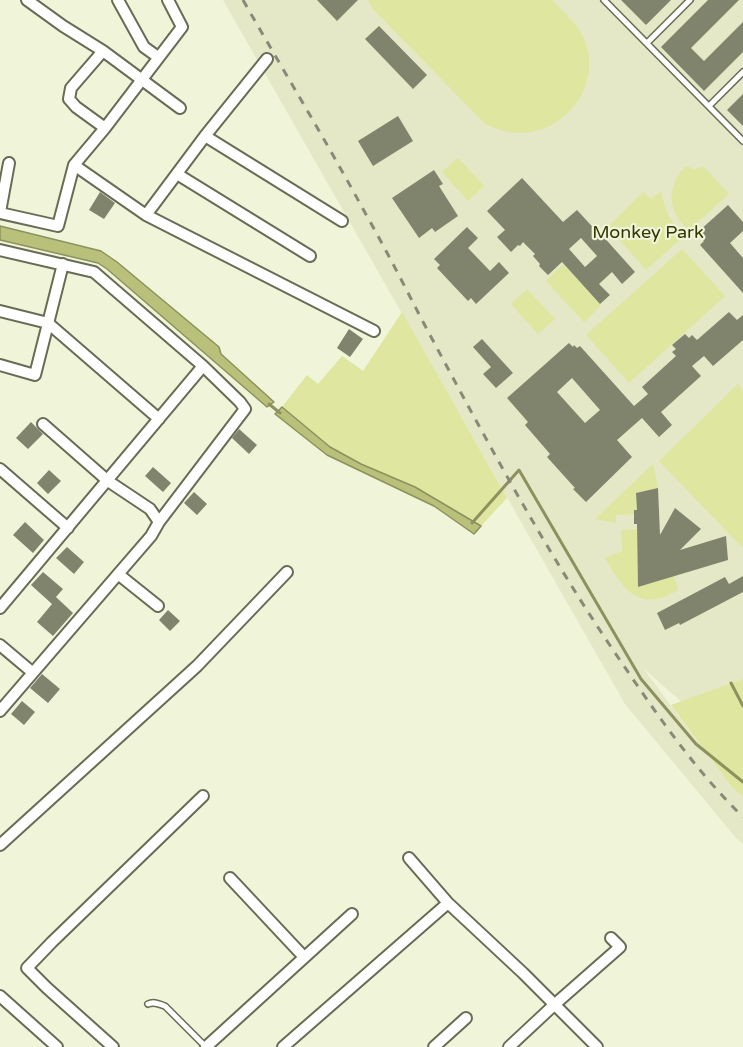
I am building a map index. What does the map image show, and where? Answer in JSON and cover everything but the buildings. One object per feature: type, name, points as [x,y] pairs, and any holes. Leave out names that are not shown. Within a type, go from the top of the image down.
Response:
[{"type":"street","points":[[27,0],[103,51],[180,108]]},
{"type":"street","points":[[118,0],[144,47],[158,57]]},
{"type":"street","points":[[9,163],[0,212],[58,226],[74,165],[182,27],[168,0]]},
{"type":"street","points":[[103,51],[71,88],[69,99],[105,128]]},
{"type":"street","points":[[146,215],[267,59]]},
{"type":"street","points":[[205,136],[342,221]]},
{"type":"street","points":[[74,165],[146,215],[374,331]]},
{"type":"street","points":[[177,174],[310,256]]},
{"type":"street","points":[[0,250],[94,272],[204,366],[245,409],[159,522],[151,536],[0,711]]},
{"type":"street","points":[[0,365],[35,375],[63,264]]},
{"type":"street","points":[[0,310],[48,323],[159,419]]},
{"type":"street","points":[[0,608],[204,366]]},
{"type":"street","points":[[43,424],[108,481],[150,509],[159,522]]},
{"type":"street","points":[[0,469],[68,528]]},
{"type":"street","points":[[0,845],[197,666],[288,572]]},
{"type":"street","points":[[118,574],[158,606]]},
{"type":"street","points":[[0,645],[32,672]]},
{"type":"street","points":[[113,1047],[27,968],[203,796]]},
{"type":"street","points":[[409,858],[448,903],[597,1047]]},
{"type":"street","points":[[230,878],[304,957]]},
{"type":"street","points":[[283,1047],[448,903]]},
{"type":"street","points":[[206,1047],[352,914]]},
{"type":"street","points":[[509,1047],[620,947],[611,938]]},
{"type":"street","points":[[0,996],[57,1047]]},
{"type":"street","points":[[434,1047],[466,1018]]},
{"type":"lane","points":[[604,0],[743,141]]},
{"type":"lane","points":[[647,43],[690,0]]},
{"type":"lane","points":[[709,106],[743,72]]},
{"type":"lane","points":[[148,1004],[152,1002],[165,1006],[206,1047]]},
{"type":"shaded area","points":[[223,0],[743,0],[743,756],[643,668],[731,786],[743,797],[743,844],[625,704]]},
{"type":"shaded area","points":[[0,226],[101,251],[219,347],[221,354],[274,402],[267,407],[98,263],[0,240]]},
{"type":"shaded area","points":[[282,407],[330,447],[361,464],[415,487],[481,526],[474,534],[434,506],[327,455],[275,414]]},
{"type":"green space","points":[[368,0],[552,0],[576,26],[586,44],[589,60],[588,76],[583,91],[575,105],[564,116],[536,131],[519,133],[492,127],[484,123],[373,9]]},
{"type":"green space","points":[[458,158],[484,186],[468,201],[442,172]]},
{"type":"green space","points":[[686,166],[694,169],[704,167],[729,194],[689,230],[676,216],[672,199],[675,182]]},
{"type":"green space","name":"Monkey Park","points":[[661,191],[669,215],[683,237],[646,270],[608,227],[643,192],[651,199]]},
{"type":"green space","points":[[682,249],[725,296],[629,383],[586,335]]},
{"type":"green space","points":[[563,264],[601,305],[584,322],[546,281]]},
{"type":"green space","points":[[527,289],[555,319],[538,334],[511,304]]},
{"type":"green space","points":[[402,312],[507,498],[481,526],[454,509],[330,447],[282,407],[307,375],[318,384],[342,356],[363,371]]},
{"type":"green space","points":[[738,384],[743,391],[743,548],[659,461]]},
{"type":"green space","points":[[653,464],[658,488],[636,493],[637,510],[634,510],[634,514],[616,515],[616,523],[595,519]]},
{"type":"green space","points":[[637,529],[638,587],[674,576],[678,590],[660,598],[641,598],[620,582],[605,558],[622,551],[621,530]]},
{"type":"green space","points":[[743,679],[743,797],[731,786],[671,705]]},
{"type":"waterway","points":[[269,404],[280,413]]},
{"type":"waterway","points":[[472,523],[519,470],[641,679],[696,744],[743,782]]},
{"type":"waterway","points":[[731,683],[743,706]]},
{"type":"railway","points":[[243,0],[349,183],[494,452],[569,582],[665,725],[710,782],[743,817]]}]
